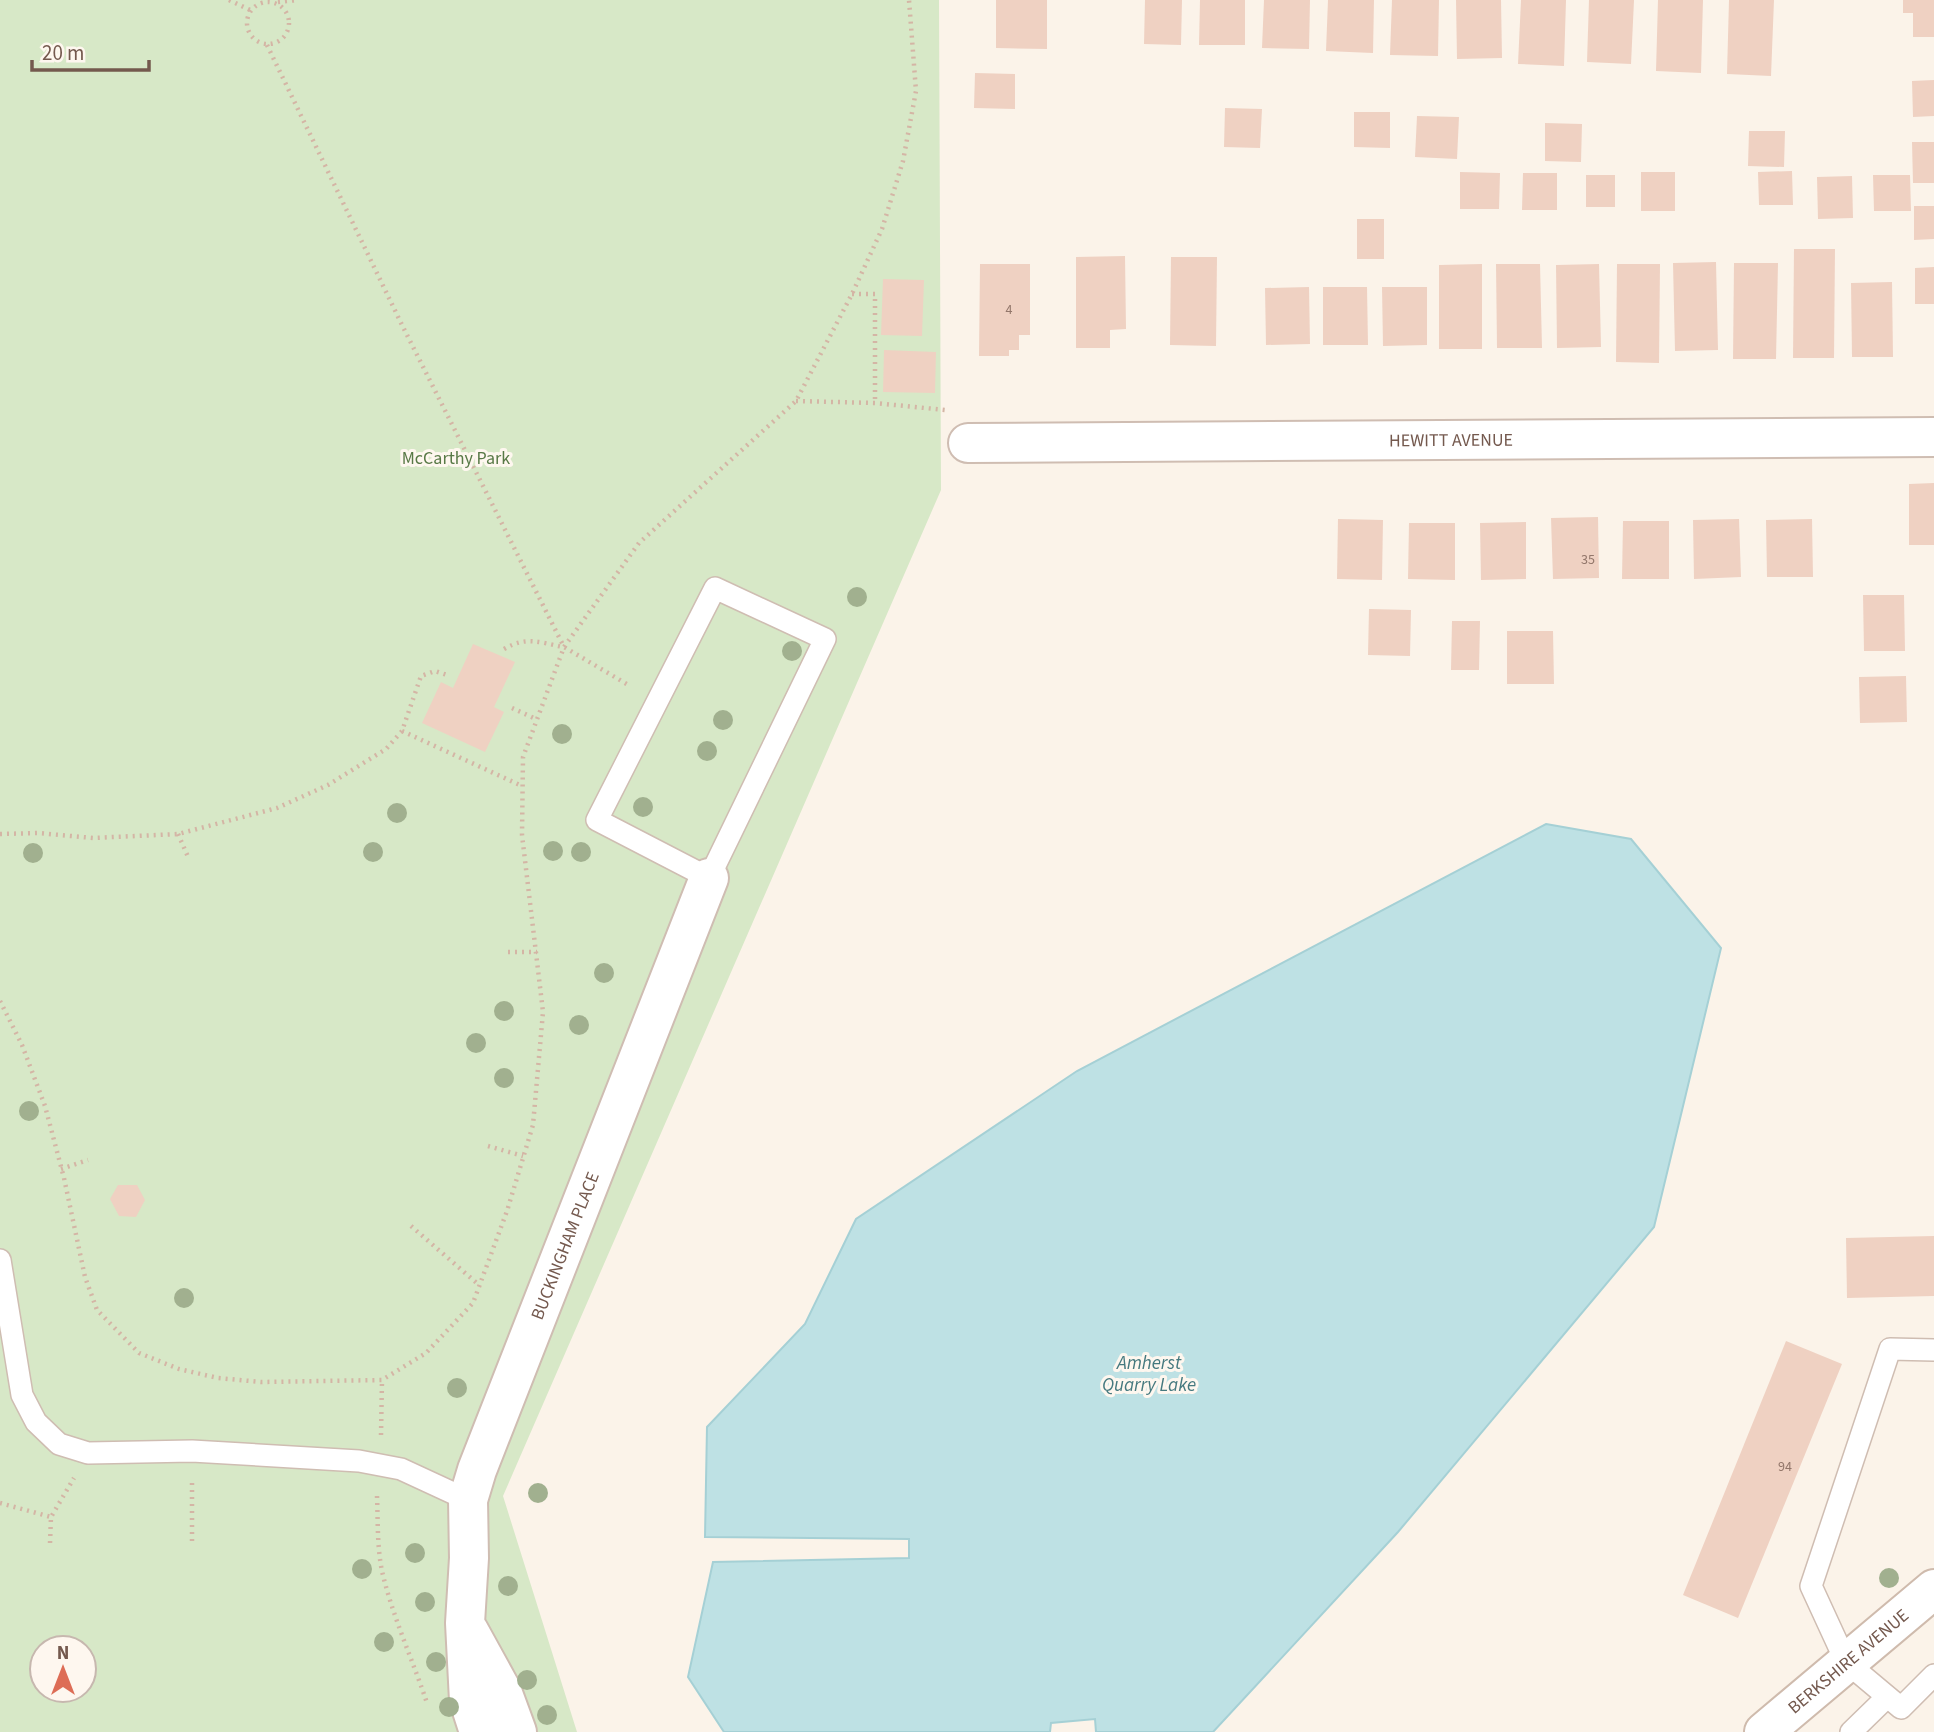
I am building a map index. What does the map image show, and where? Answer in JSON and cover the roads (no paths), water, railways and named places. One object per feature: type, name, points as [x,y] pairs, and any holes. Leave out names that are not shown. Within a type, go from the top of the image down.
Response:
[{"type":"street","name":"HEWITT AVENUE","points":[[960,426],[1934,437]]},
{"type":"street","name":"BUCKINGHAM PLACE","points":[[479,1732],[469,1701],[465,1623],[469,1558],[468,1500],[477,1470],[709,878]]},
{"type":"street","name":"BERKSHIRE AVENUE","points":[[1764,1732],[1934,1589]]},
{"type":"street","points":[[465,1623],[502,1691],[517,1732]]},
{"type":"lane","points":[[715,588],[825,639],[709,878],[597,820],[715,588]]},
{"type":"lane","points":[[0,1260],[22,1395],[36,1422],[59,1444],[88,1453],[192,1451],[359,1461],[401,1469],[468,1500]]},
{"type":"lane","points":[[1934,1350],[1890,1349],[1811,1586],[1846,1662],[1901,1708],[1934,1675]]},
{"type":"lane","points":[[1851,1732],[1888,1697]]},
{"type":"water","name":"Amherst Quarry Lake","points":[[1546,824],[1631,839],[1721,948],[1654,1227],[1398,1532],[1213,1732],[1096,1732],[1095,1719],[1051,1723],[1050,1732],[724,1732],[688,1677],[713,1562],[909,1558],[909,1539],[705,1537],[707,1427],[805,1324],[856,1219],[1077,1071]]},
{"type":"park label","name":"McCarthy Park","points":[[456,458]]}]
